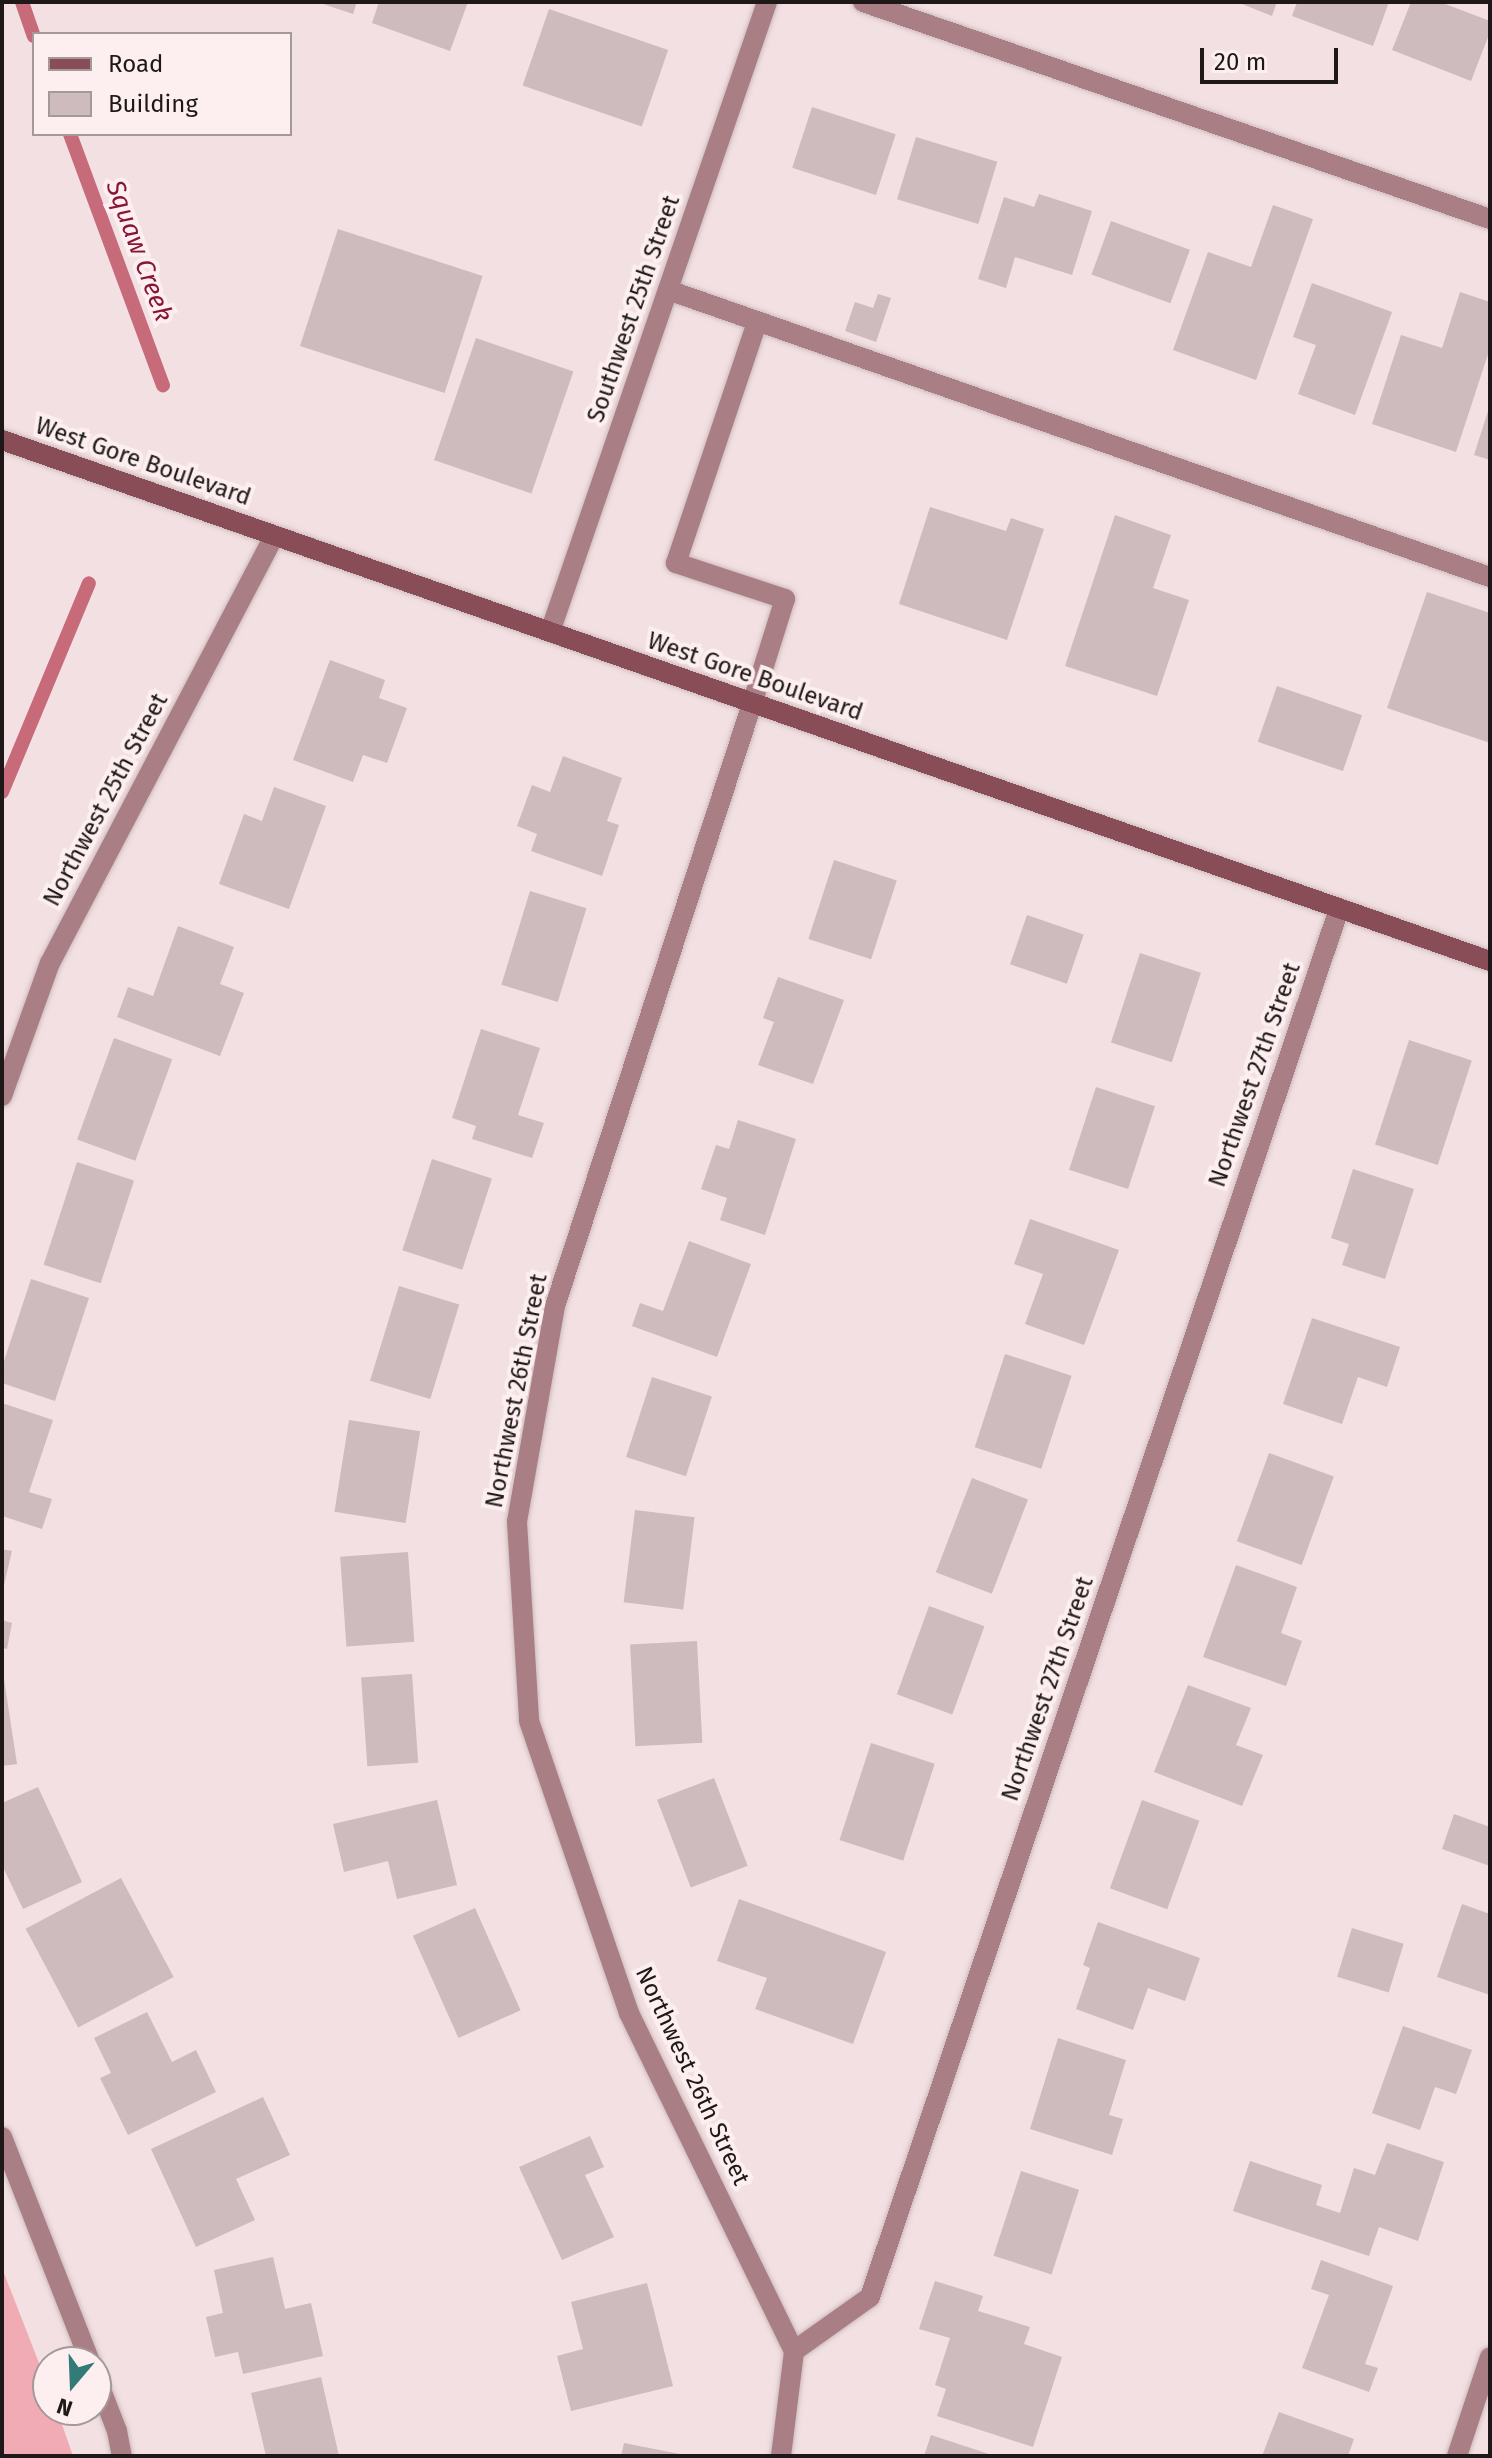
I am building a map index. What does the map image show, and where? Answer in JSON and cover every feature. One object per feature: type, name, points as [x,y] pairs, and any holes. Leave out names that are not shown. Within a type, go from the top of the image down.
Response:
[{"type":"main road","name":"West Gore Boulevard","points":[[2,440],[1490,961]]},
{"type":"street","name":"Southwest 25th Street","points":[[550,632],[767,2]]},
{"type":"street","points":[[863,2],[1490,219]]},
{"type":"street","points":[[668,290],[1490,577]]},
{"type":"street","name":"Northwest 26th Street","points":[[757,322],[676,563],[785,599],[555,1306],[517,1522],[529,1721],[629,2013],[794,2351]]},
{"type":"street","name":"Northwest 25th Street","points":[[2,1096],[50,963],[274,536]]},
{"type":"street","name":"Northwest 27th Street","points":[[794,2351],[870,2297],[1339,909]]},
{"type":"street","points":[[2,2137],[84,2346]]},
{"type":"street","points":[[781,2456],[794,2351]]},
{"type":"street","points":[[1457,2456],[1490,2357]]},
{"type":"street","points":[[112,2418],[122,2456]]},
{"type":"shaded area","points":[[2,2268],[32,2346],[32,2426],[63,2426],[73,2456],[2,2456]]},
{"type":"building","points":[[317,2],[357,2],[353,14]]},
{"type":"building","points":[[379,2],[468,2],[450,51],[372,23]]},
{"type":"building","points":[[1237,2],[1277,2],[1272,16]]},
{"type":"building","points":[[1297,2],[1389,2],[1373,46],[1292,16]]},
{"type":"building","points":[[1411,2],[1440,2],[1490,21],[1490,32],[1471,81],[1392,50]]},
{"type":"building","points":[[549,9],[668,50],[642,127],[523,86]]},
{"type":"building","points":[[812,107],[896,134],[876,195],[792,168]]},
{"type":"building","points":[[916,137],[997,162],[978,224],[897,199]]},
{"type":"building","points":[[1039,194],[1092,211],[1072,275],[1015,257],[1006,288],[978,279],[1004,197],[1034,207]]},
{"type":"building","points":[[1273,205],[1313,219],[1256,380],[1173,350],[1208,252],[1251,267]]},
{"type":"building","points":[[1111,221],[1190,250],[1170,303],[1092,275]]},
{"type":"building","points":[[338,229],[483,276],[445,393],[300,346]]},
{"type":"building","points":[[1312,283],[1392,312],[1355,415],[1298,394],[1316,345],[1293,337]]},
{"type":"building","points":[[1460,292],[1490,302],[1490,348],[1456,452],[1372,424],[1401,335],[1442,348]]},
{"type":"building","points":[[878,294],[891,298],[876,342],[845,331],[855,302],[873,308]]},
{"type":"building","points":[[476,338],[573,372],[531,494],[434,460]]},
{"type":"building","points":[[1490,408],[1490,460],[1474,455]]},
{"type":"building","points":[[930,507],[1006,531],[1011,518],[1044,529],[1007,640],[899,604]]},
{"type":"building","points":[[1115,515],[1171,535],[1153,588],[1189,600],[1157,696],[1065,666]]},
{"type":"building","points":[[1427,592],[1490,613],[1490,743],[1387,708]]},
{"type":"building","points":[[330,660],[385,680],[379,698],[407,708],[387,763],[363,755],[353,782],[293,760]]},
{"type":"building","points":[[1277,686],[1362,715],[1343,771],[1258,742]]},
{"type":"building","points":[[563,756],[622,778],[607,821],[619,825],[602,876],[531,851],[537,834],[517,826],[532,785],[550,792]]},
{"type":"building","points":[[274,787],[326,806],[289,909],[219,884],[244,814],[262,821]]},
{"type":"building","points":[[834,860],[897,880],[871,959],[808,939]]},
{"type":"building","points":[[530,891],[586,908],[558,1002],[501,985]]},
{"type":"building","points":[[1027,915],[1084,935],[1067,984],[1010,964]]},
{"type":"building","points":[[178,926],[234,947],[220,984],[244,993],[220,1056],[117,1017],[128,987],[153,996]]},
{"type":"building","points":[[1140,953],[1201,973],[1172,1062],[1111,1042]]},
{"type":"building","points":[[778,977],[844,1000],[813,1084],[758,1065],[774,1022],[763,1018]]},
{"type":"building","points":[[481,1029],[540,1048],[518,1115],[544,1123],[532,1158],[472,1139],[476,1126],[452,1118]]},
{"type":"building","points":[[114,1038],[172,1059],[135,1161],[77,1139]]},
{"type":"building","points":[[1409,1040],[1472,1060],[1438,1165],[1375,1145]]},
{"type":"building","points":[[1096,1087],[1155,1106],[1128,1189],[1069,1170]]},
{"type":"building","points":[[738,1120],[796,1139],[765,1235],[720,1220],[727,1198],[701,1189],[716,1145],[729,1149]]},
{"type":"building","points":[[432,1159],[492,1178],[462,1270],[402,1250]]},
{"type":"building","points":[[77,1162],[134,1181],[101,1283],[44,1265]]},
{"type":"building","points":[[1353,1169],[1414,1189],[1385,1279],[1342,1265],[1349,1244],[1331,1238]]},
{"type":"building","points":[[1030,1219],[1119,1250],[1084,1345],[1025,1324],[1043,1274],[1014,1264]]},
{"type":"building","points":[[689,1241],[751,1264],[717,1357],[632,1326],[640,1303],[663,1311]]},
{"type":"building","points":[[31,1279],[89,1298],[55,1401],[2,1383],[2,1367]]},
{"type":"building","points":[[399,1286],[459,1304],[430,1399],[370,1381]]},
{"type":"building","points":[[1312,1318],[1400,1347],[1387,1387],[1358,1377],[1342,1424],[1283,1404]]},
{"type":"building","points":[[1005,1354],[1072,1376],[1041,1469],[975,1447]]},
{"type":"building","points":[[652,1377],[712,1396],[686,1476],[626,1457]]},
{"type":"building","points":[[2,1403],[53,1420],[29,1492],[52,1499],[42,1529],[2,1516]]},
{"type":"building","points":[[349,1420],[420,1431],[406,1523],[334,1512]]},
{"type":"building","points":[[1269,1453],[1334,1477],[1302,1565],[1237,1541]]},
{"type":"building","points":[[972,1478],[1028,1500],[992,1594],[936,1572]]},
{"type":"building","points":[[635,1510],[695,1517],[683,1610],[624,1602]]},
{"type":"building","points":[[2,1549],[12,1551],[3,1589],[2,1589]]},
{"type":"building","points":[[408,1552],[414,1642],[346,1647],[340,1557]]},
{"type":"building","points":[[1236,1565],[1297,1587],[1281,1633],[1302,1641],[1286,1686],[1203,1657]]},
{"type":"building","points":[[929,1606],[984,1626],[952,1715],[897,1694]]},
{"type":"building","points":[[2,1620],[12,1623],[7,1649],[2,1648]]},
{"type":"building","points":[[697,1641],[702,1743],[635,1746],[630,1645]]},
{"type":"building","points":[[2,1666],[17,1764],[2,1766]]},
{"type":"building","points":[[412,1674],[418,1763],[367,1766],[361,1678]]},
{"type":"building","points":[[1188,1685],[1251,1708],[1236,1745],[1263,1755],[1242,1806],[1154,1772]]},
{"type":"building","points":[[871,1743],[935,1764],[903,1861],[839,1840]]},
{"type":"building","points":[[714,1778],[748,1866],[691,1888],[657,1800]]},
{"type":"building","points":[[38,1787],[82,1882],[23,1909],[2,1865],[2,1803]]},
{"type":"building","points":[[437,1800],[457,1885],[397,1899],[388,1861],[344,1872],[333,1824]]},
{"type":"building","points":[[1142,1800],[1199,1821],[1167,1909],[1110,1888]]},
{"type":"building","points":[[1454,1814],[1490,1827],[1490,1866],[1442,1849]]},
{"type":"building","points":[[121,1878],[174,1977],[78,2028],[26,1929]]},
{"type":"building","points":[[739,1899],[886,1952],[853,2044],[755,2009],[767,1978],[717,1961]]},
{"type":"building","points":[[1462,1904],[1490,1914],[1490,1995],[1437,1977]]},
{"type":"building","points":[[475,1908],[521,2010],[458,2038],[413,1936]]},
{"type":"building","points":[[1098,1922],[1200,1958],[1185,2001],[1148,1988],[1133,2030],[1076,2009],[1090,1968],[1083,1965]]},
{"type":"building","points":[[1352,1928],[1404,1944],[1389,1993],[1337,1977]]},
{"type":"building","points":[[147,2012],[172,2062],[196,2050],[216,2092],[128,2135],[100,2078],[111,2073],[94,2038]]},
{"type":"building","points":[[1403,2026],[1472,2050],[1456,2094],[1435,2087],[1420,2130],[1372,2113]]},
{"type":"building","points":[[1058,2038],[1126,2060],[1109,2115],[1123,2119],[1112,2155],[1030,2129]]},
{"type":"building","points":[[263,2097],[290,2155],[236,2179],[255,2220],[196,2247],[151,2149]]},
{"type":"building","points":[[590,2136],[604,2167],[585,2175],[614,2237],[562,2260],[519,2167]]},
{"type":"building","points":[[1387,2143],[1444,2162],[1418,2241],[1379,2227],[1369,2256],[1233,2211],[1250,2161],[1322,2185],[1316,2205],[1340,2213],[1354,2168],[1375,2175]]},
{"type":"building","points":[[1021,2171],[1079,2190],[1052,2274],[993,2256]]},
{"type":"building","points":[[273,2257],[285,2309],[311,2303],[323,2356],[243,2374],[238,2352],[215,2357],[206,2317],[223,2313],[214,2270]]},
{"type":"building","points":[[1321,2260],[1393,2286],[1365,2364],[1378,2368],[1369,2392],[1302,2368],[1329,2295],[1311,2289]]},
{"type":"building","points":[[935,2281],[983,2296],[978,2311],[1030,2327],[1024,2344],[1062,2357],[1033,2447],[937,2416],[946,2389],[935,2385],[950,2338],[919,2329]]},
{"type":"building","points":[[647,2283],[673,2386],[571,2411],[557,2356],[583,2349],[571,2302]]},
{"type":"building","points":[[321,2377],[339,2456],[266,2456],[251,2393]]},
{"type":"building","points":[[1279,2412],[1354,2439],[1348,2456],[1262,2456]]},
{"type":"building","points":[[931,2435],[992,2455],[992,2456],[924,2456]]},
{"type":"building","points":[[624,2443],[685,2455],[685,2456],[621,2456]]},
{"type":"waterway","name":"Squaw Creek","points":[[22,2],[33,32]]},
{"type":"waterway","name":"Squaw Creek","points":[[71,136],[163,385]]},
{"type":"waterway","name":"Squaw Creek","points":[[2,792],[89,583]]}]
